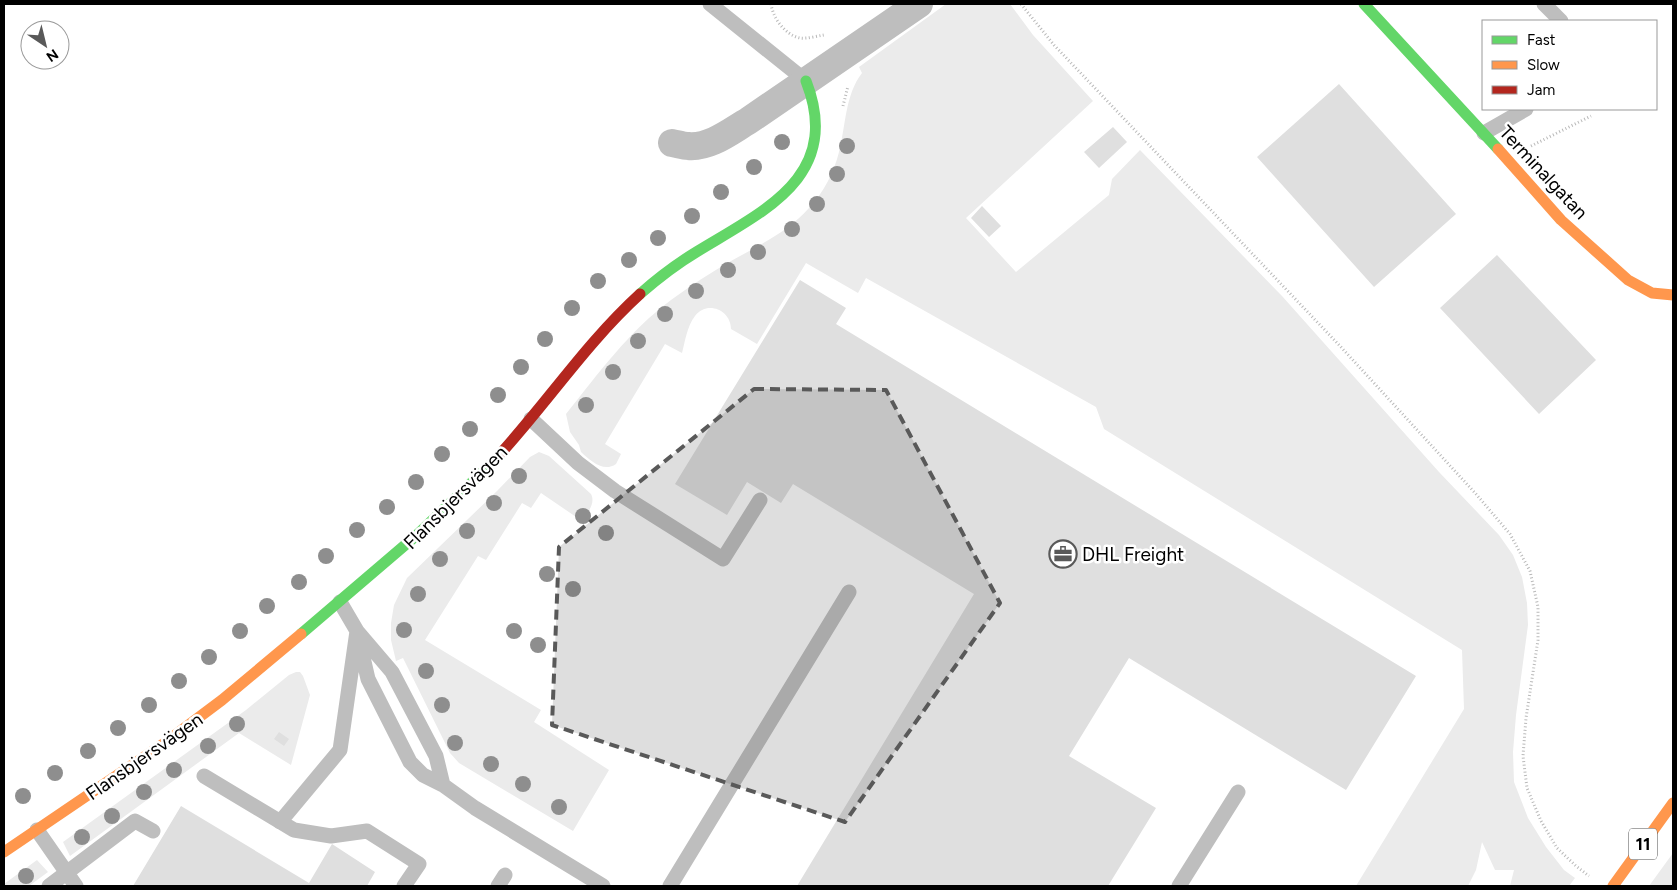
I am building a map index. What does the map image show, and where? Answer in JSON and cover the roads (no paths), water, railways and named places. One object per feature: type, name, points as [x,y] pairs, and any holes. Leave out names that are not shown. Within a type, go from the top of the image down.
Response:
[{"type":"main road","name":"Terminalgatan","points":[[1364,4],[1484,133],[1561,220],[1628,280],[1652,293],[1673,295]]},
{"type":"main road","name":"Flansbjersvägen","points":[[4,852],[149,754],[213,707],[387,564],[460,496],[512,441],[615,316],[647,286],[685,259],[740,227],[775,203],[799,176],[815,146],[817,119],[814,98],[806,81]]},
{"type":"main road","name":"11","points":[[1613,886],[1673,803]]},
{"type":"street","points":[[672,143],[689,146],[704,144],[748,121],[919,4]]},
{"type":"lane","points":[[710,4],[806,81]]},
{"type":"lane","points":[[1544,4],[1561,20]]},
{"type":"lane","points":[[1484,133],[1524,110]]},
{"type":"lane","points":[[531,419],[578,464],[615,491],[723,559],[760,500]]},
{"type":"lane","points":[[670,886],[849,592]]},
{"type":"lane","points":[[340,602],[357,631],[392,672],[436,756],[443,786]]},
{"type":"lane","points":[[357,631],[368,679],[410,762],[423,775],[603,886]]},
{"type":"lane","points":[[280,822],[340,750],[357,631]]},
{"type":"lane","points":[[204,776],[294,830],[331,836],[367,831],[419,864],[404,886]]},
{"type":"lane","points":[[1179,886],[1238,792]]},
{"type":"lane","points":[[49,886],[136,821],[153,831]]},
{"type":"lane","points":[[36,830],[76,886]]},
{"type":"place","name":"DHL Freight","points":[[1063,554]]}]
